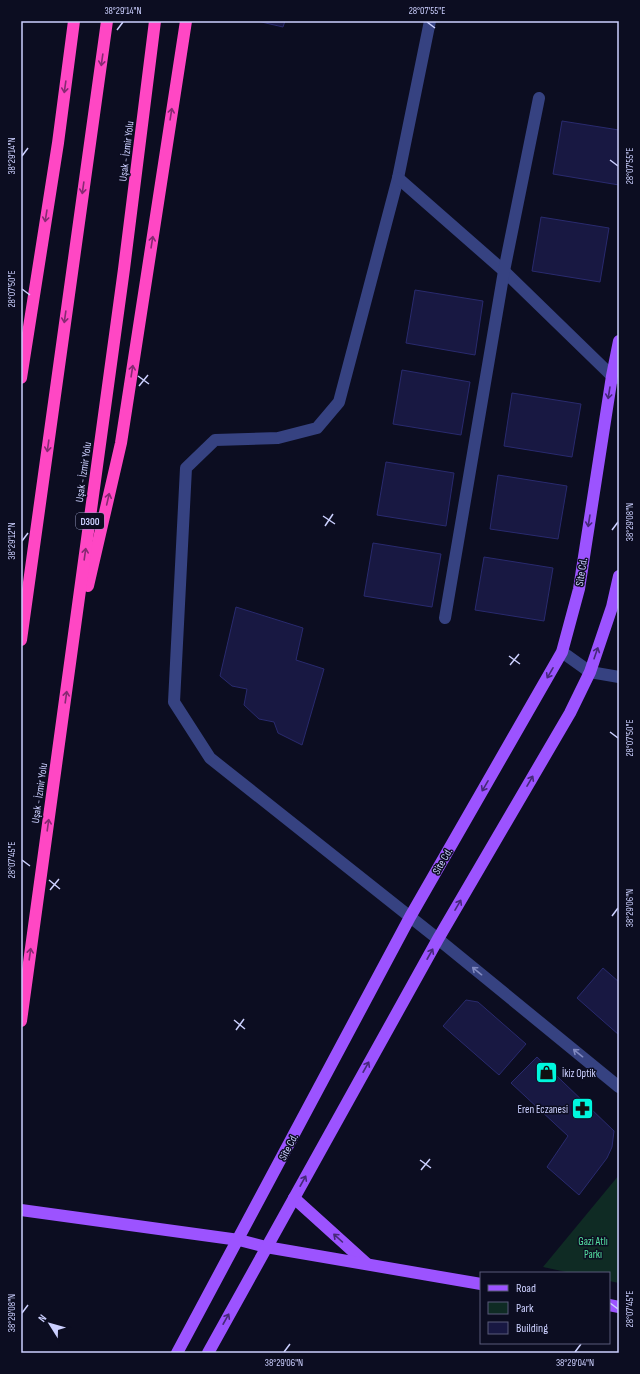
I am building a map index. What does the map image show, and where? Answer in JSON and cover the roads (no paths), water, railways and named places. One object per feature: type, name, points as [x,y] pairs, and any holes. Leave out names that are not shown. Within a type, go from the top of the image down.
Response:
[{"type":"highway","points":[[21,378],[58,143],[74,21]]},
{"type":"highway","points":[[21,640],[107,21]]},
{"type":"highway","name":"Uşak - İzmir Yolu","points":[[21,1021],[123,277],[155,21]]},
{"type":"highway","points":[[71,659],[121,443],[186,21]]},
{"type":"main road","name":"Site Cd.","points":[[177,1353],[239,1240],[410,917],[562,652],[579,589],[615,377],[619,341]]},
{"type":"main road","points":[[208,1353],[438,939],[570,713],[590,672],[612,607],[619,576]]},
{"type":"main road","points":[[294,1198],[366,1264]]},
{"type":"main road","points":[[21,1210],[239,1240],[266,1247],[480,1284]]},
{"type":"street","points":[[430,21],[398,178],[339,402],[317,428],[278,438],[215,440],[186,468],[174,702],[210,758],[438,939],[619,1087]]},
{"type":"street","points":[[445,618],[504,271],[539,98]]},
{"type":"street","points":[[398,178],[504,271],[615,377]]},
{"type":"street","points":[[562,652],[590,672],[619,677]]},
{"type":"place","name":"İkiz Optik","points":[[546,1073]]},
{"type":"place","name":"Eren Eczanesi","points":[[583,1109]]},
{"type":"park label","name":"Gazi Atlı Parkı","points":[[593,1247]]}]
